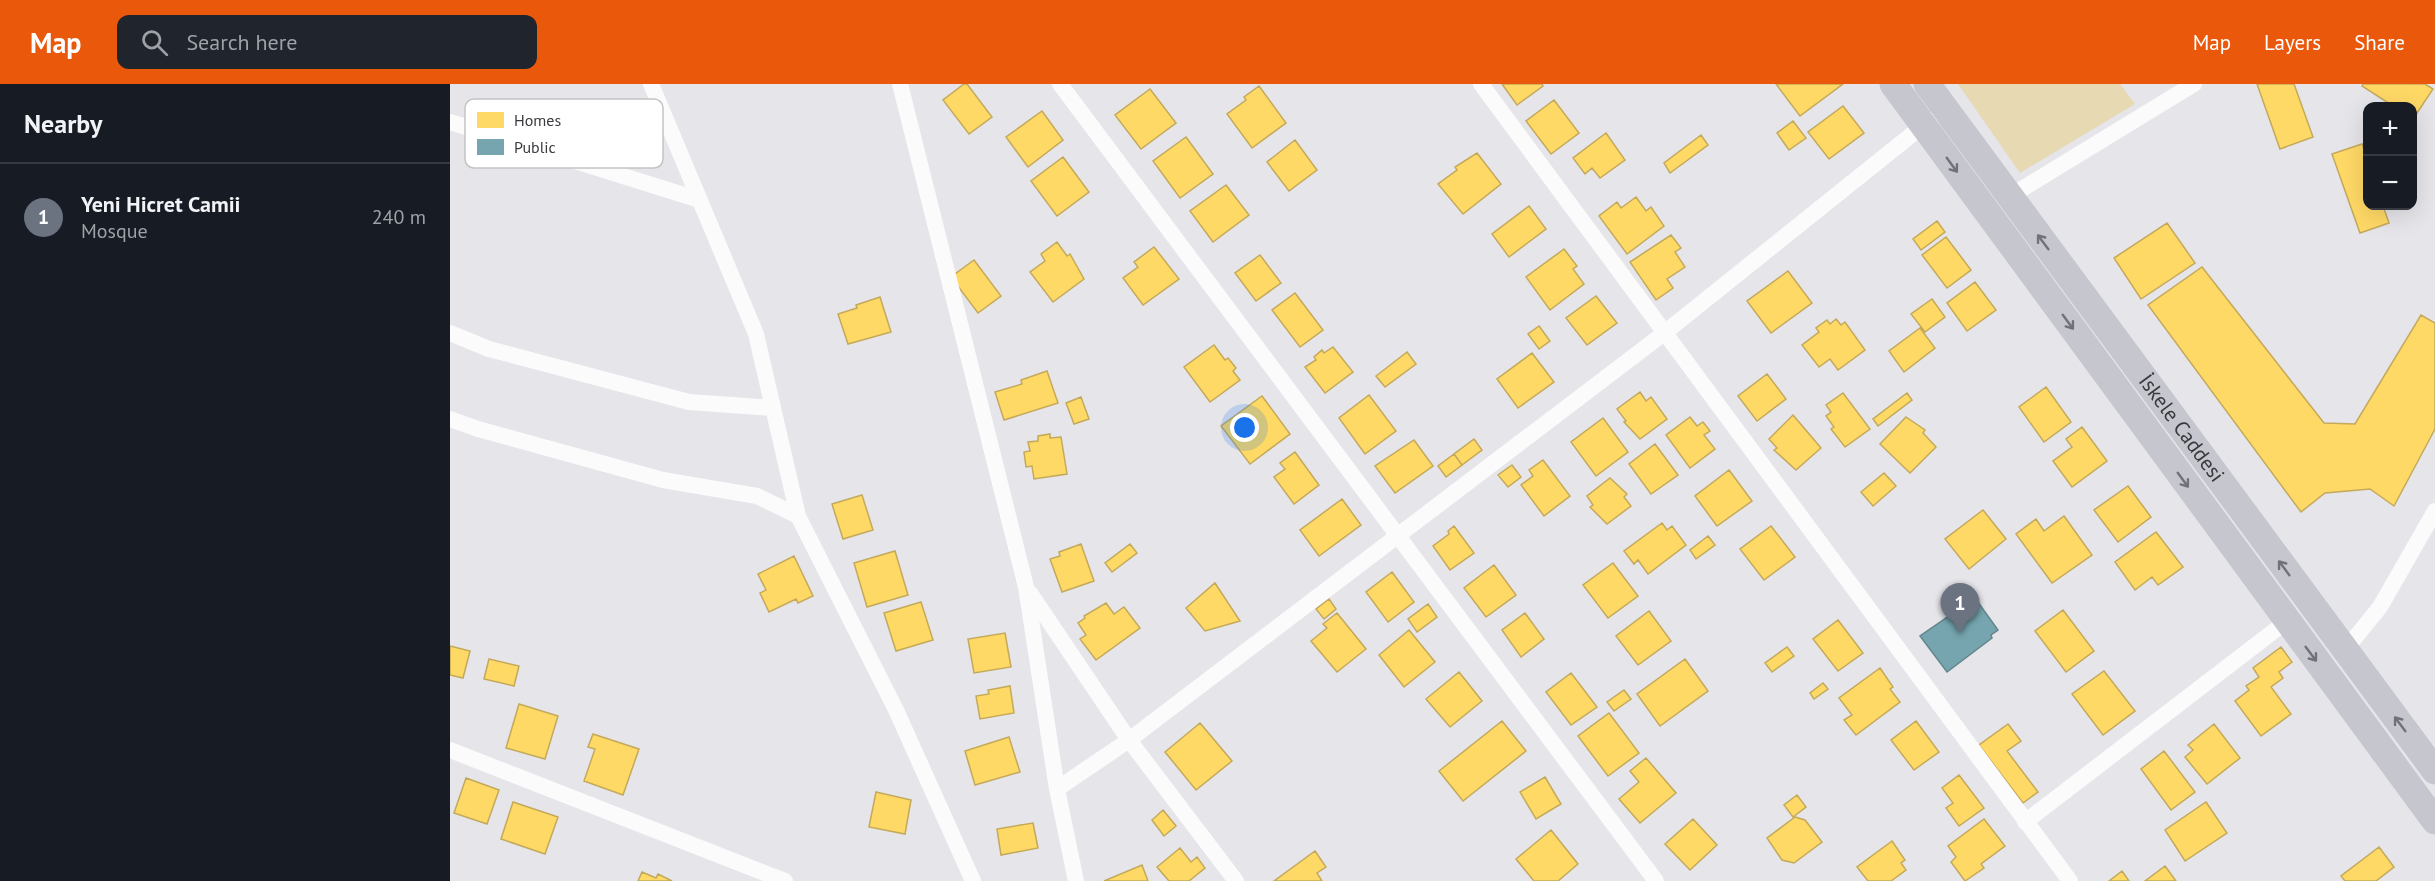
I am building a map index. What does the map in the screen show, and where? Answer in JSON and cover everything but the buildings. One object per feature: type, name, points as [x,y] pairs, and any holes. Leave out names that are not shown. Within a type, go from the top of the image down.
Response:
[{"type":"main road","points":[[1893,84],[2435,821]]},
{"type":"main road","name":"İskele Caddesi","points":[[1927,84],[2435,771]]},
{"type":"street","points":[[651,84],[657,99]]},
{"type":"street","points":[[900,84],[1026,587],[1057,789],[1076,881]]},
{"type":"street","points":[[1060,84],[1656,881]]},
{"type":"street","points":[[1481,84],[1663,334],[2070,881]]},
{"type":"street","points":[[2009,197],[2194,84]]},
{"type":"street","points":[[1057,789],[1129,740],[1663,334],[1945,110]]},
{"type":"street","points":[[663,112],[756,334],[798,516],[896,710],[973,881]]},
{"type":"street","points":[[450,122],[465,127]]},
{"type":"street","points":[[597,168],[700,200]]},
{"type":"street","points":[[450,333],[489,349],[689,402],[773,408]]},
{"type":"street","points":[[450,419],[478,429],[663,480],[757,496],[798,516]]},
{"type":"street","points":[[2345,650],[2380,607],[2435,511]]},
{"type":"street","points":[[1026,587],[1129,740],[1236,881]]},
{"type":"street","points":[[2025,822],[2287,621]]},
{"type":"street","points":[[450,750],[785,881]]},
{"type":"shaded area","points":[[1958,84],[2120,84],[2135,104],[2020,173]]},
{"type":"place","name":"Yeni Hicret Camii","points":[[1960,633]]}]
